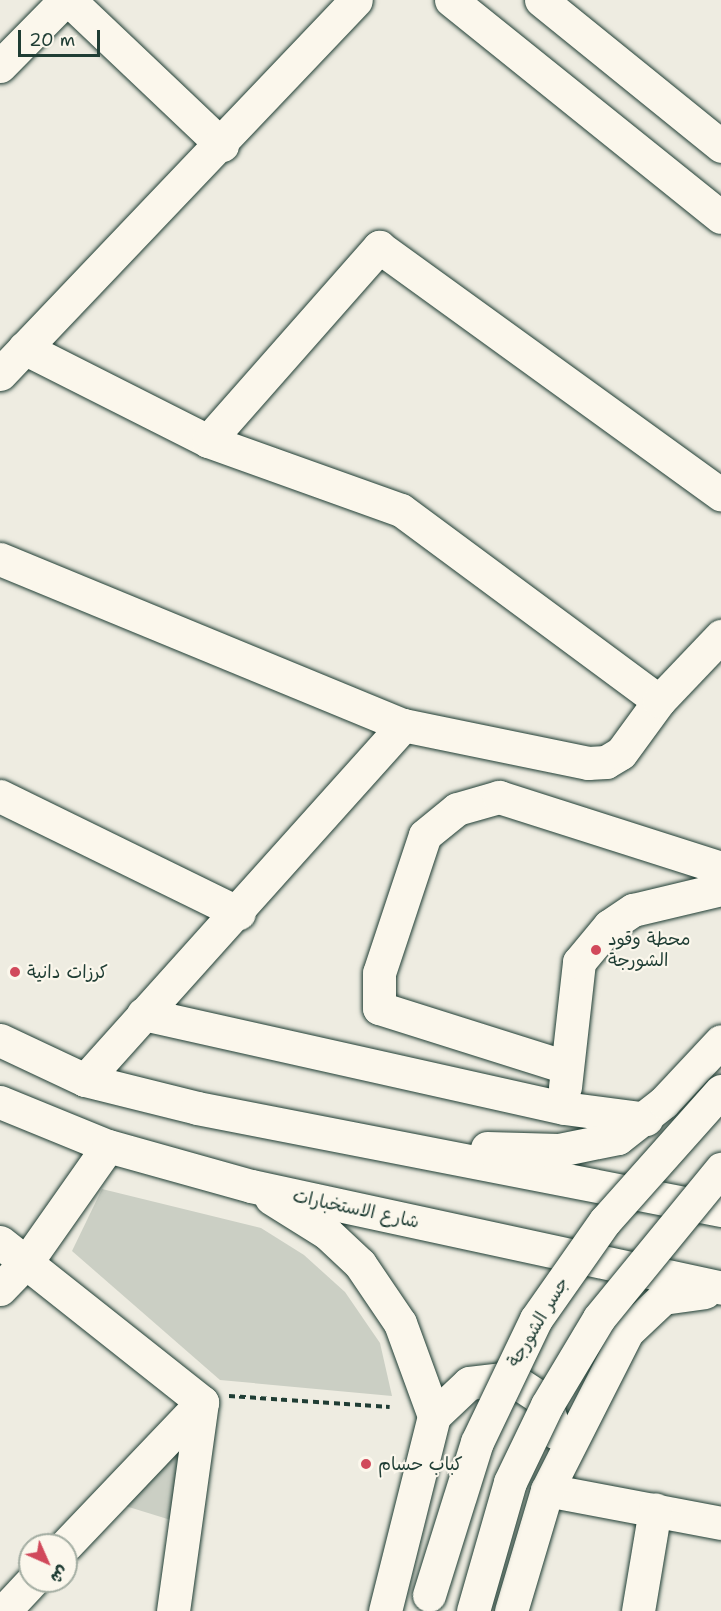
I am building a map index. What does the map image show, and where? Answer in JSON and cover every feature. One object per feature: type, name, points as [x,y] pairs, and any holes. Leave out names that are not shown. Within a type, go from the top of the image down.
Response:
[{"type":"street","points":[[0,66],[67,0],[222,145]]},
{"type":"street","points":[[0,374],[222,145],[356,0]]},
{"type":"street","points":[[452,0],[721,217]]},
{"type":"street","points":[[541,0],[721,146]]},
{"type":"street","points":[[208,441],[379,247],[721,495]]},
{"type":"street","points":[[24,348],[208,441],[401,510],[659,701]]},
{"type":"street","points":[[0,559],[403,725],[597,764],[621,753],[659,701],[721,636]]},
{"type":"street","points":[[84,1080],[239,913],[403,725]]},
{"type":"street","points":[[0,796],[239,913]]},
{"type":"street","points":[[566,1067],[379,1008],[379,973],[425,835],[457,809],[499,797],[721,868]]},
{"type":"street","points":[[564,1108],[566,1067],[579,962],[609,926],[633,910],[721,889]]},
{"type":"street","points":[[143,1014],[564,1108],[646,1119]]},
{"type":"street","points":[[0,1040],[84,1080],[398,1146],[721,1210]]},
{"type":"street","points":[[398,1146],[559,1150],[618,1138],[646,1119],[720,1045]]},
{"type":"street","name":"جسر الشورجة","points":[[428,1603],[468,1464],[492,1402],[536,1319],[605,1221],[721,1091]]},
{"type":"street","name":"شارع الاستخبارات","points":[[0,1102],[108,1146],[251,1186],[721,1290]]},
{"type":"street","points":[[0,1289],[28,1260],[108,1146]]},
{"type":"street","points":[[473,1611],[510,1482],[547,1405],[600,1318],[721,1169]]},
{"type":"street","points":[[251,1186],[327,1233],[360,1264],[400,1323],[434,1416]]},
{"type":"street","points":[[0,1242],[28,1260],[210,1400]]},
{"type":"street","points":[[511,1611],[547,1490],[600,1378],[639,1316],[675,1294],[721,1290]]},
{"type":"street","points":[[385,1611],[434,1416],[469,1383],[496,1376],[523,1383],[545,1401],[555,1427],[547,1490]]},
{"type":"street","points":[[78,1533],[210,1400]]},
{"type":"street","points":[[173,1611],[210,1400]]},
{"type":"street","points":[[547,1490],[721,1523]]},
{"type":"street","points":[[638,1611],[655,1509]]},
{"type":"street","points":[[4,1611],[21,1593]]},
{"type":"path","points":[[210,1400],[250,1393],[390,1407]]},
{"type":"shaded area","points":[[102,1189],[261,1228],[304,1255],[345,1292],[380,1343],[392,1396],[220,1380],[72,1251]]},
{"type":"shaded area","points":[[186,1439],[174,1521],[119,1504]]},
{"type":"place","name":"محطة وقود الشورجة","points":[[596,950]]},
{"type":"place","name":"كرزات دانية","points":[[15,972]]},
{"type":"place","name":"كباب حسام","points":[[366,1464]]}]
